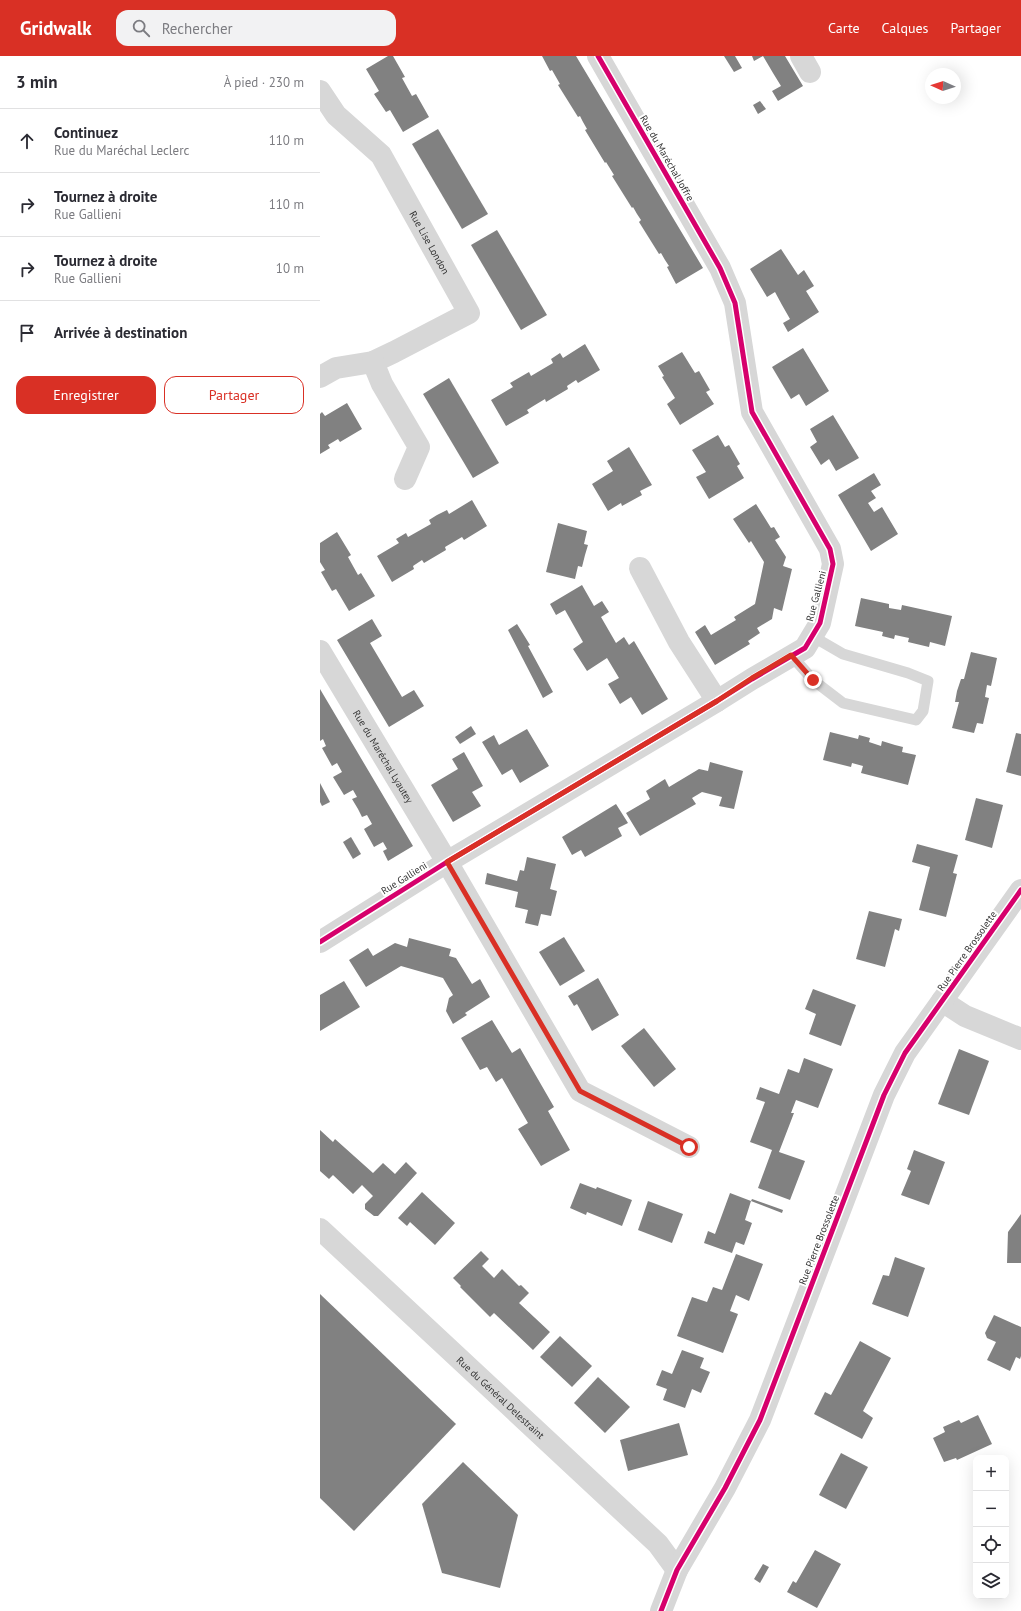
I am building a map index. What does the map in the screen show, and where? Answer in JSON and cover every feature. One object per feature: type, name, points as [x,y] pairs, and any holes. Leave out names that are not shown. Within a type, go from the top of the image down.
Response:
[{"type":"street","name":"Rue du Maréchal Joffre","points":[[598,56],[720,268]]},
{"type":"street","name":"Rue Lise London","points":[[320,91],[336,115],[380,155],[468,313],[372,362],[336,368],[320,377]]},
{"type":"street","name":"Rue Gallieni","points":[[320,942],[447,862],[717,701],[752,678],[805,648],[820,623],[833,564],[830,549],[752,412],[735,303],[720,268]]},
{"type":"street","points":[[372,362],[382,384],[419,447],[405,479]]},
{"type":"street","points":[[640,568],[679,642],[717,701]]},
{"type":"street","name":"Rue du Maréchal Lyautey","points":[[320,651],[447,862],[580,1091],[689,1147]]},
{"type":"street","name":"Rue Pierre Brossolette","points":[[661,1611],[677,1570],[725,1488],[760,1420],[884,1095],[906,1053],[1021,890]]},
{"type":"street","points":[[942,1001],[965,1016],[1021,1039]]},
{"type":"street","name":"Rue du Général Delestraint","points":[[320,1229],[658,1544],[677,1570]]},
{"type":"lane","name":"Rue Gallieni","points":[[791,655],[813,680],[843,703],[916,720],[923,711],[928,681],[908,672],[843,654],[812,636]]},
{"type":"building","points":[[388,56],[393,56],[405,77],[402,78],[412,96],[416,94],[429,117],[403,132],[390,110],[386,112],[374,94],[379,91],[366,69]]},
{"type":"building","points":[[542,56],[576,56],[703,268],[676,284],[667,267],[669,266],[661,253],[659,254],[639,222],[641,220],[612,176],[614,175],[585,130],[587,129],[580,116],[578,117],[558,85],[560,84],[552,70],[550,71]]},
{"type":"building","points":[[724,56],[735,56],[742,68],[734,72]]},
{"type":"building","points":[[752,56],[763,56],[754,61]]},
{"type":"building","points":[[763,56],[785,56],[803,86],[778,101],[772,91],[781,86]]},
{"type":"building","points":[[760,101],[766,109],[758,114],[753,105]]},
{"type":"building","points":[[438,129],[488,214],[462,229],[412,144]]},
{"type":"building","points":[[497,230],[547,315],[521,330],[471,245]]},
{"type":"building","points":[[781,249],[798,275],[804,270],[814,286],[806,291],[819,312],[788,332],[783,323],[790,319],[775,292],[767,297],[750,269]]},
{"type":"building","points":[[585,344],[600,370],[578,383],[576,380],[567,386],[568,389],[546,402],[545,399],[527,410],[529,413],[506,426],[491,400],[513,387],[510,383],[529,372],[531,376],[553,363],[551,359],[560,353],[563,358]]},
{"type":"building","points":[[803,348],[829,391],[806,406],[799,394],[791,399],[772,367]]},
{"type":"building","points":[[682,352],[695,373],[699,371],[710,390],[706,392],[714,404],[680,425],[667,404],[675,398],[662,377],[664,376],[658,366]]},
{"type":"building","points":[[449,378],[499,463],[473,478],[423,394]]},
{"type":"building","points":[[347,403],[362,429],[340,442],[338,439],[328,445],[330,448],[320,454],[320,414],[322,412],[325,416]]},
{"type":"building","points":[[833,415],[859,458],[836,471],[829,459],[821,465],[810,447],[817,442],[810,429]]},
{"type":"building","points":[[718,435],[725,447],[729,445],[740,464],[737,466],[744,478],[709,499],[696,477],[706,472],[692,450]]},
{"type":"building","points":[[629,447],[652,485],[640,491],[642,495],[622,506],[621,503],[608,511],[592,484],[613,471],[607,461]]},
{"type":"building","points":[[874,473],[881,485],[871,491],[876,498],[868,503],[874,512],[882,507],[898,534],[871,551],[838,495]]},
{"type":"building","points":[[472,500],[487,526],[464,540],[462,537],[445,547],[446,550],[424,563],[422,560],[413,566],[414,569],[392,582],[377,556],[399,543],[396,539],[406,533],[408,537],[431,524],[429,520],[437,515],[447,510],[449,514]]},
{"type":"building","points":[[756,504],[771,528],[774,527],[780,537],[775,540],[786,557],[783,566],[792,569],[782,611],[774,608],[772,619],[757,628],[760,633],[748,641],[750,644],[715,665],[695,632],[705,625],[711,635],[736,620],[734,617],[755,604],[764,562],[751,541],[749,543],[733,519]]},
{"type":"building","points":[[558,523],[587,531],[584,544],[588,545],[582,567],[578,566],[575,579],[546,572]]},
{"type":"building","points":[[337,532],[351,555],[348,557],[358,575],[361,573],[375,596],[349,611],[336,589],[332,591],[321,572],[325,570],[320,562],[320,543]]},
{"type":"building","points":[[582,585],[594,606],[602,601],[609,612],[601,617],[616,643],[624,637],[629,645],[634,641],[668,699],[642,715],[631,697],[620,704],[608,684],[619,678],[607,658],[587,671],[573,649],[583,642],[565,610],[556,615],[550,604]]},
{"type":"building","points":[[861,598],[889,604],[889,608],[901,610],[902,605],[952,616],[945,646],[930,642],[929,647],[908,642],[909,638],[895,635],[894,639],[882,636],[883,632],[855,626]]},
{"type":"building","points":[[372,619],[382,636],[370,643],[402,697],[414,690],[424,706],[389,727],[337,640]]},
{"type":"building","points":[[517,624],[530,645],[528,646],[553,692],[543,698],[508,630]]},
{"type":"building","points":[[971,652],[997,658],[991,686],[987,685],[985,697],[989,698],[983,724],[977,723],[974,733],[952,728],[959,702],[955,702],[957,691],[961,679],[964,679]]},
{"type":"building","points":[[320,689],[413,846],[388,861],[383,851],[387,849],[383,842],[374,847],[364,829],[372,824],[367,815],[362,817],[352,799],[357,797],[353,790],[344,795],[333,777],[342,772],[337,763],[332,766],[322,748],[326,746],[323,739],[320,741]]},
{"type":"building","points":[[471,726],[476,734],[460,744],[455,737]]},
{"type":"building","points":[[527,729],[549,766],[520,783],[512,769],[502,775],[482,742],[494,735],[499,745]]},
{"type":"building","points":[[830,732],[858,739],[859,735],[870,738],[869,742],[881,746],[882,741],[903,747],[902,752],[916,755],[908,785],[861,773],[863,766],[852,763],[851,767],[823,760]]},
{"type":"building","points":[[1016,733],[1021,734],[1021,776],[1006,772]]},
{"type":"building","points":[[464,752],[483,786],[472,792],[481,806],[453,822],[431,785],[458,769],[452,759]]},
{"type":"building","points":[[710,762],[743,771],[734,809],[719,806],[722,797],[702,792],[692,798],[696,804],[640,836],[626,813],[650,799],[646,791],[665,779],[669,787],[699,769],[708,771]]},
{"type":"building","points":[[320,783],[330,802],[322,806],[320,802]]},
{"type":"building","points":[[976,798],[1003,805],[992,848],[965,840]]},
{"type":"building","points":[[616,804],[628,823],[618,828],[622,836],[585,857],[581,850],[572,855],[562,837]]},
{"type":"building","points":[[351,837],[361,854],[353,859],[343,842]]},
{"type":"building","points":[[917,844],[958,855],[953,873],[957,874],[946,917],[919,910],[930,867],[912,862]]},
{"type":"building","points":[[527,857],[556,864],[550,889],[557,891],[551,916],[541,914],[538,926],[525,923],[528,910],[515,907],[518,892],[485,884],[487,873],[517,881],[520,870],[524,871]]},
{"type":"building","points":[[869,911],[902,919],[899,931],[895,929],[885,967],[856,959]]},
{"type":"building","points":[[564,937],[585,971],[560,986],[539,952]]},
{"type":"building","points":[[409,938],[451,949],[449,956],[456,958],[472,984],[480,979],[490,997],[465,1013],[467,1015],[453,1024],[446,1011],[449,998],[453,995],[443,978],[401,966],[366,987],[349,960],[368,948],[373,956],[395,943],[407,947]]},
{"type":"building","points":[[598,978],[619,1015],[592,1031],[577,1004],[574,1006],[568,996]]},
{"type":"building","points":[[344,981],[360,1007],[320,1031],[320,995]]},
{"type":"building","points":[[813,989],[856,1005],[841,1046],[809,1034],[816,1014],[805,1009]]},
{"type":"building","points":[[492,1020],[512,1053],[520,1048],[554,1107],[548,1111],[570,1150],[541,1166],[518,1129],[528,1123],[502,1078],[496,1082],[487,1067],[480,1070],[461,1038]]},
{"type":"building","points":[[644,1028],[676,1069],[654,1087],[621,1046]]},
{"type":"building","points":[[959,1049],[989,1061],[969,1115],[938,1104]]},
{"type":"building","points":[[804,1058],[833,1069],[818,1108],[796,1100],[791,1113],[794,1113],[779,1152],[805,1161],[790,1200],[758,1188],[772,1150],[750,1142],[765,1102],[756,1099],[760,1087],[779,1094],[788,1069],[799,1073]]},
{"type":"building","points":[[320,1130],[333,1142],[335,1139],[373,1173],[383,1163],[395,1174],[406,1162],[417,1173],[378,1216],[374,1216],[365,1209],[365,1204],[373,1196],[362,1185],[353,1194],[333,1175],[329,1179],[320,1171]]},
{"type":"building","points":[[914,1150],[945,1162],[929,1205],[901,1195],[911,1171],[907,1169]]},
{"type":"building","points":[[580,1183],[596,1189],[597,1187],[632,1200],[622,1226],[587,1212],[586,1215],[570,1208]]},
{"type":"building","points":[[422,1192],[455,1223],[435,1245],[410,1222],[407,1226],[398,1218]]},
{"type":"building","points":[[730,1193],[751,1201],[745,1220],[752,1223],[744,1245],[736,1242],[732,1253],[704,1243],[708,1231],[715,1234]]},
{"type":"building","points":[[752,1199],[783,1210],[782,1213],[751,1201]]},
{"type":"building","points":[[648,1201],[683,1214],[672,1243],[638,1230]]},
{"type":"building","points":[[1021,1214],[1021,1263],[1007,1263],[1008,1232]]},
{"type":"building","points":[[481,1251],[489,1259],[482,1266],[494,1278],[502,1269],[519,1286],[521,1285],[529,1293],[519,1303],[550,1332],[533,1350],[494,1313],[490,1317],[453,1278]]},
{"type":"building","points":[[736,1254],[763,1264],[749,1301],[736,1295],[730,1311],[738,1314],[723,1353],[677,1336],[692,1297],[707,1302],[713,1287],[722,1290]]},
{"type":"building","points":[[895,1257],[925,1268],[908,1317],[872,1304],[883,1275],[889,1276]]},
{"type":"building","points":[[320,1294],[456,1424],[354,1531],[320,1498]]},
{"type":"building","points":[[994,1315],[1021,1327],[1021,1356],[1020,1359],[1016,1357],[1010,1371],[987,1360],[996,1342],[987,1338],[985,1333]]},
{"type":"building","points":[[560,1336],[592,1366],[572,1387],[540,1357]]},
{"type":"building","points":[[860,1341],[891,1358],[863,1411],[873,1418],[862,1439],[814,1414],[825,1392],[831,1395]]},
{"type":"building","points":[[682,1350],[704,1358],[700,1368],[710,1372],[701,1393],[692,1389],[685,1408],[663,1400],[667,1389],[656,1385],[662,1370],[672,1374]]},
{"type":"building","points":[[598,1377],[630,1407],[605,1433],[574,1403]]},
{"type":"building","points":[[978,1415],[992,1444],[957,1460],[956,1458],[944,1462],[933,1438],[945,1432],[943,1427],[959,1420],[961,1423]]},
{"type":"building","points":[[679,1423],[688,1455],[628,1471],[620,1440]]},
{"type":"building","points":[[841,1453],[868,1467],[846,1509],[819,1495]]},
{"type":"building","points":[[463,1462],[518,1515],[500,1588],[442,1573],[422,1504]]},
{"type":"building","points":[[815,1550],[841,1564],[817,1608],[787,1592],[793,1581],[796,1583]]},
{"type":"building","points":[[763,1564],[769,1567],[760,1583],[754,1579]]},
{"type":"cycle path","points":[[320,942],[447,862],[805,648],[820,623],[833,564],[830,549],[752,412],[735,303],[720,268],[598,56]]},
{"type":"cycle path","points":[[661,1611],[677,1570],[725,1488],[760,1420],[884,1095],[905,1053],[1021,890]]},
{"type":"route","points":[[689,1147],[580,1091],[447,862],[717,701],[791,655],[813,680]]}]
